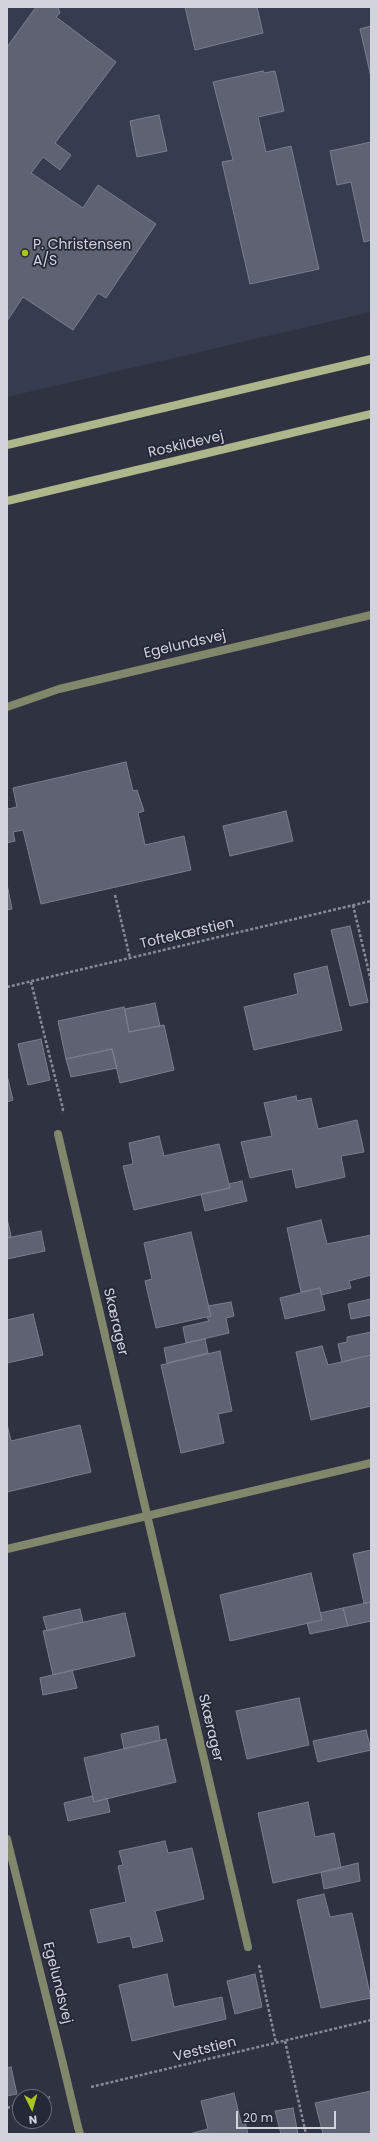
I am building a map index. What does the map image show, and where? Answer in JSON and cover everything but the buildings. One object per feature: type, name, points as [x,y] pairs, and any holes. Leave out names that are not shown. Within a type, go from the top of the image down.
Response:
[{"type":"main road","points":[[7,445],[371,359]]},
{"type":"main road","name":"Roskildevej","points":[[7,501],[371,414]]},
{"type":"street","name":"Egelundsvej","points":[[7,706],[59,688],[371,615]]},
{"type":"street","name":"Skærager","points":[[58,1134],[248,1947]]},
{"type":"street","points":[[7,1549],[371,1463]]},
{"type":"street","name":"Egelundsvej","points":[[7,1839],[79,2130]]},
{"type":"path","points":[[116,895],[130,958]]},
{"type":"path","name":"Toftekærstien","points":[[7,987],[371,901]]},
{"type":"path","points":[[353,905],[371,981]]},
{"type":"path","points":[[31,982],[63,1109],[58,1134]]},
{"type":"path","points":[[248,1947],[259,1965],[276,2043]]},
{"type":"path","name":"Veststien","points":[[90,2088],[371,2020]]},
{"type":"path","points":[[285,2041],[306,2134]]},
{"type":"shaded area","points":[[7,7],[371,7],[371,312],[7,397]]},
{"type":"place","name":"P. Christensen A/S","points":[[25,253]]}]
